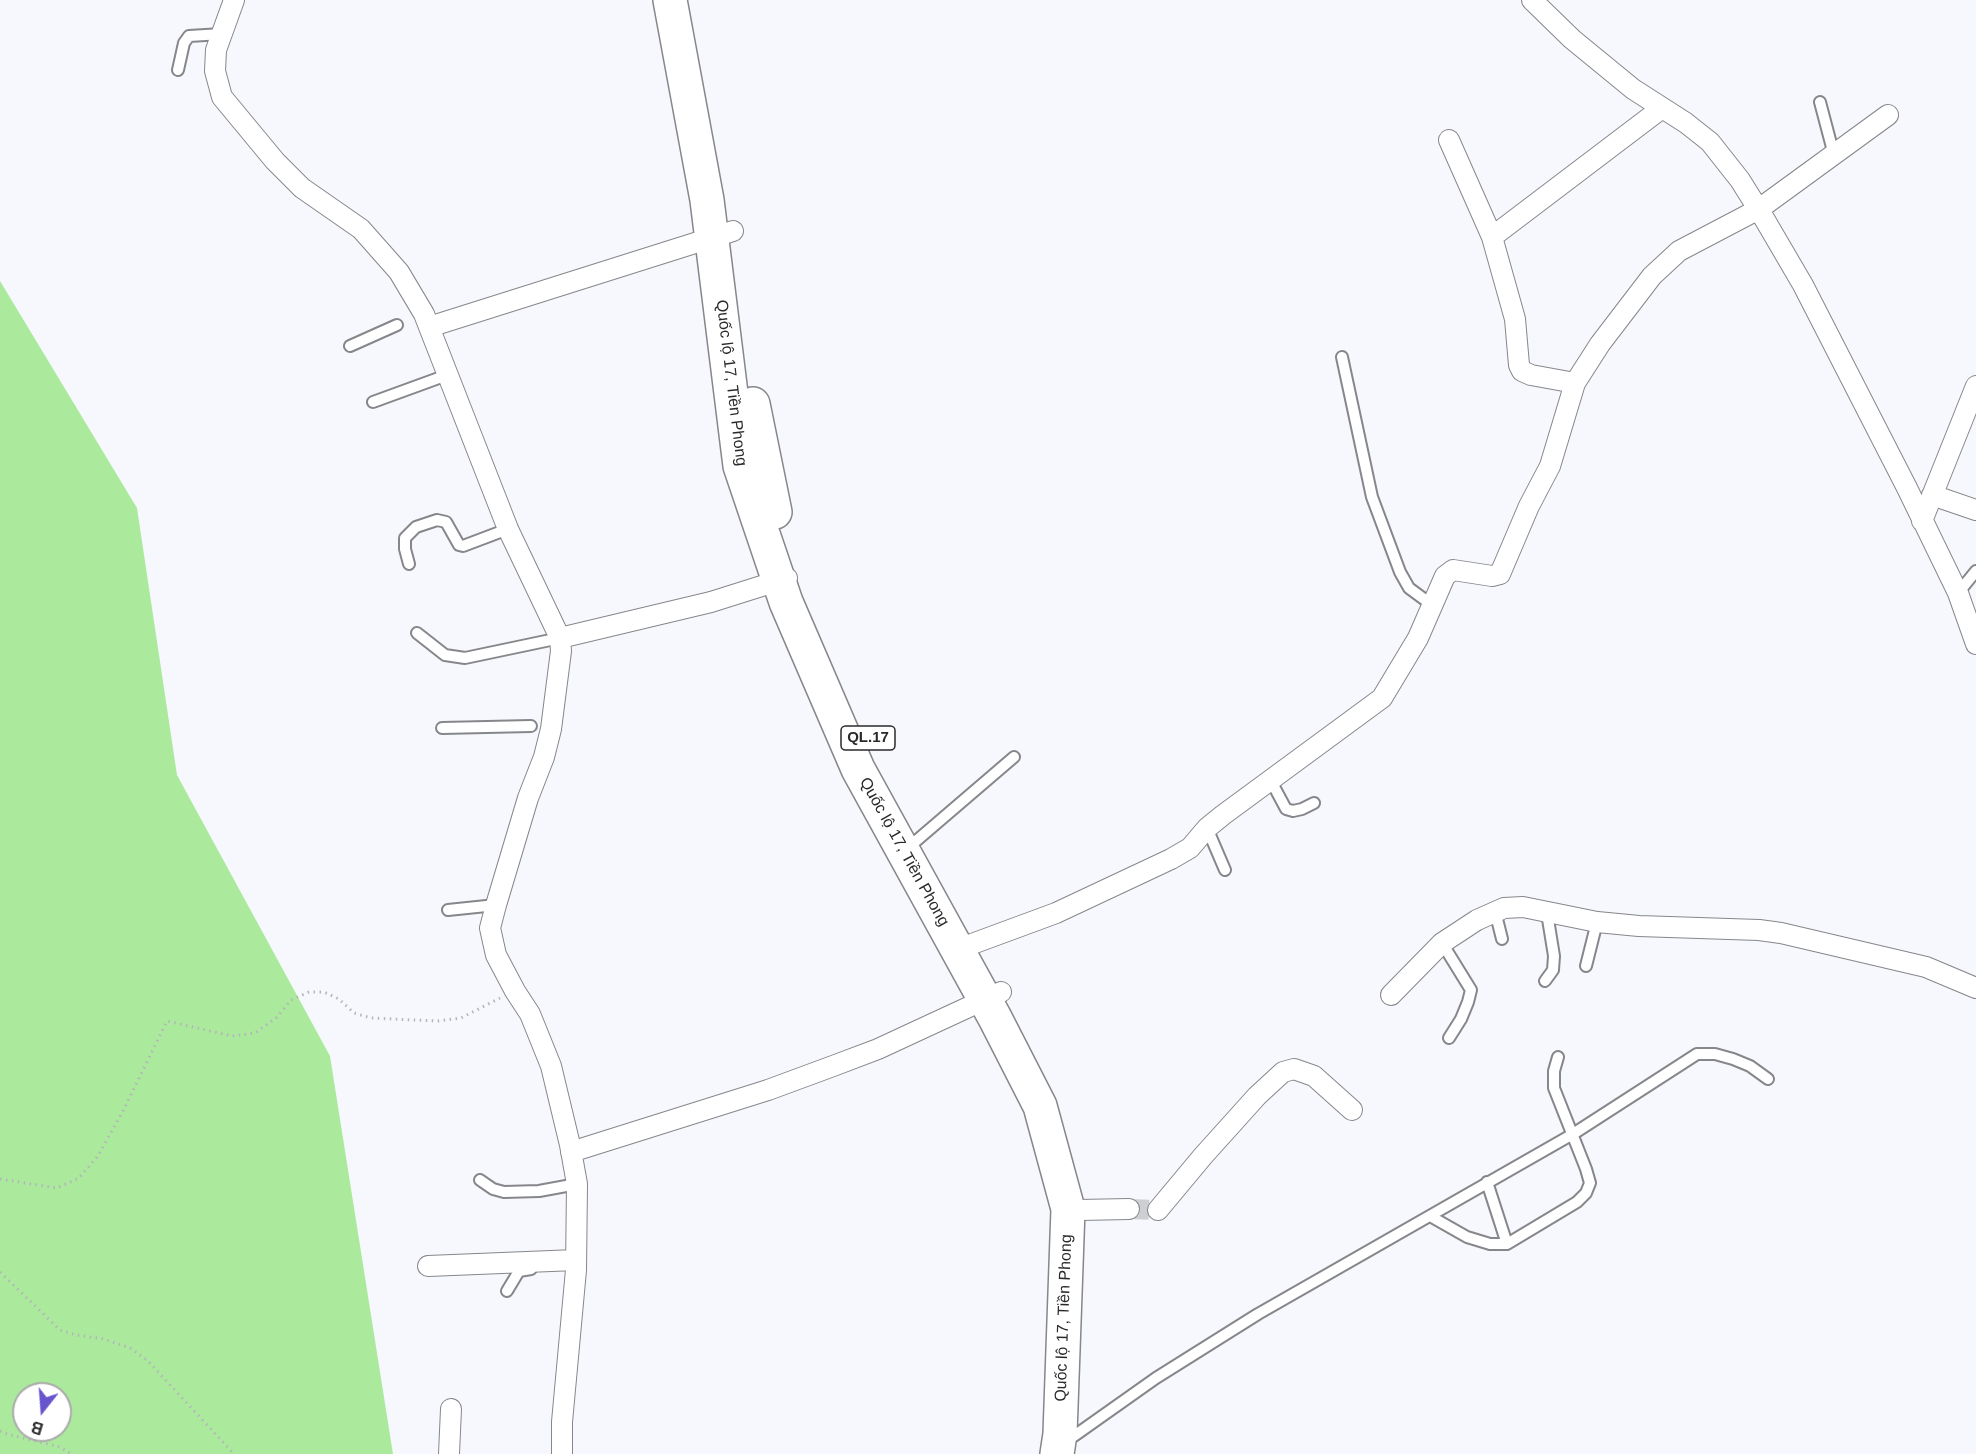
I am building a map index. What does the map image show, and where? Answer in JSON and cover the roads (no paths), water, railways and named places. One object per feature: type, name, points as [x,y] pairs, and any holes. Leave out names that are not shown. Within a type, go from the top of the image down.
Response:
[{"type":"highway","name":"Quốc lộ 17, Tiền Phong","points":[[670,0],[707,200],[722,234]]},
{"type":"highway","name":"Quốc lộ 17, Tiền Phong","points":[[689,0],[722,234],[786,578],[786,602],[858,769],[993,995],[1037,1064],[1058,1116],[1075,1175],[1082,1247],[1067,1448]]},
{"type":"highway","name":"Quốc lộ 17, Tiền Phong","points":[[786,578],[948,906],[972,944],[1040,1106],[1068,1209],[1060,1434],[1067,1448]]},
{"type":"street","points":[[234,0],[216,50],[215,71],[222,97],[275,161],[302,188],[361,229],[399,272],[423,319],[447,375],[508,529],[560,638],[561,651],[542,727],[544,757],[528,798],[490,928],[496,955],[530,1014],[550,1066],[577,1184],[576,1265],[562,1422],[562,1454]]},
{"type":"street","points":[[1532,0],[1572,39],[1633,89],[1686,123],[1710,142],[1740,180],[1803,285],[1907,488],[1958,593],[1976,644]]},
{"type":"street","points":[[1492,237],[1662,108]]},
{"type":"street","points":[[972,944],[1056,913],[1190,848],[1207,828],[1382,698],[1418,638],[1445,576],[1453,570],[1492,576],[1500,574],[1529,506],[1550,466],[1575,383],[1600,344],[1652,276],[1679,251],[1759,209],[1888,115]]},
{"type":"street","points":[[1449,140],[1492,237],[1515,319],[1519,365],[1522,371],[1531,375],[1575,383]]},
{"type":"street","points":[[423,319],[532,293],[722,234]]},
{"type":"street","points":[[1922,521],[1976,386]]},
{"type":"street","points":[[1932,495],[1976,510]]},
{"type":"street","points":[[560,638],[711,602],[786,578]]},
{"type":"street","points":[[1391,995],[1443,944],[1477,920],[1504,908],[1523,908],[1597,922],[1639,926],[1759,930],[1781,933],[1926,967],[1976,988]]},
{"type":"street","points":[[571,1152],[768,1090],[833,1066],[878,1049],[993,995]]},
{"type":"street","points":[[1158,1210],[1203,1155],[1257,1096],[1283,1072],[1294,1069],[1314,1076],[1352,1110]]},
{"type":"street","points":[[1079,1210],[1129,1209]]},
{"type":"street","points":[[428,1266],[576,1265]]},
{"type":"street","points":[[449,1454],[451,1409]]},
{"type":"lane","points":[[178,70],[184,43],[189,36],[222,34]]},
{"type":"lane","points":[[1820,102],[1834,155]]},
{"type":"lane","points":[[350,346],[398,325]]},
{"type":"lane","points":[[1342,357],[1372,497],[1400,572],[1409,588],[1432,605]]},
{"type":"lane","points":[[373,402],[447,375]]},
{"type":"lane","points":[[409,564],[405,538],[416,527],[437,520],[446,522],[459,545],[463,546],[508,529]]},
{"type":"lane","points":[[1958,593],[1976,571]]},
{"type":"lane","points":[[417,633],[445,655],[465,658],[560,638]]},
{"type":"lane","points":[[442,728],[542,727]]},
{"type":"lane","points":[[916,841],[1014,757]]},
{"type":"lane","points":[[1271,781],[1286,809],[1293,811],[1314,803]]},
{"type":"lane","points":[[1207,828],[1225,870]]},
{"type":"lane","points":[[448,910],[496,905]]},
{"type":"lane","points":[[1495,911],[1502,939]]},
{"type":"lane","points":[[1545,981],[1552,970],[1554,956],[1547,913]]},
{"type":"lane","points":[[1586,966],[1597,922]]},
{"type":"lane","points":[[1443,944],[1471,990],[1465,1011],[1449,1038]]},
{"type":"lane","points":[[1067,1448],[1156,1377],[1257,1314],[1573,1134],[1697,1054],[1715,1054],[1733,1059],[1750,1066],[1768,1079]]},
{"type":"lane","points":[[1430,1216],[1467,1237],[1490,1244],[1507,1244],[1568,1208],[1586,1193],[1590,1182],[1554,1088],[1554,1071],[1558,1057]]},
{"type":"lane","points":[[480,1180],[504,1192],[539,1191],[577,1184]]},
{"type":"lane","points":[[1487,1182],[1507,1244]]},
{"type":"lane","points":[[507,1291],[519,1271],[576,1265]]},
{"type":"tunnel","points":[[1129,1209],[1158,1210]]}]
